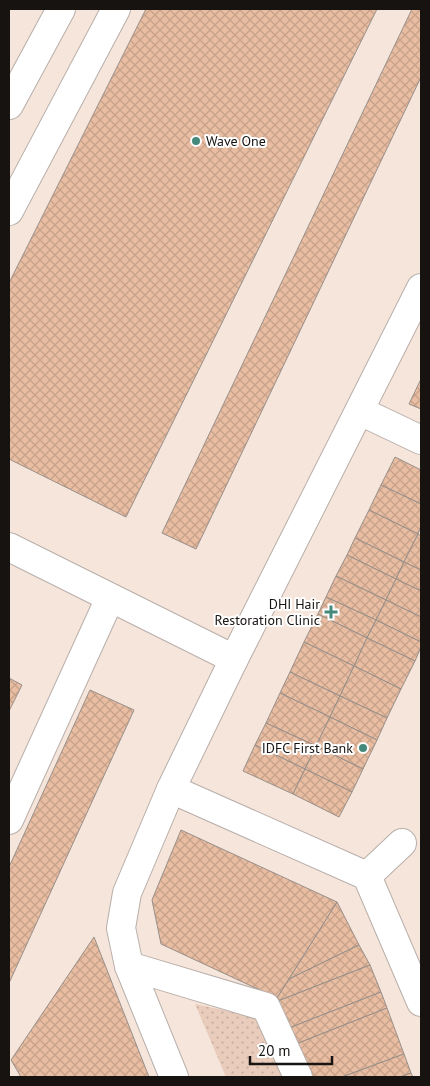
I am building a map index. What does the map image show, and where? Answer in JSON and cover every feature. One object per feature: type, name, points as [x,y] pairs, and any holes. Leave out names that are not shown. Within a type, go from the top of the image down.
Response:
[{"type":"street","points":[[12,91],[61,9]]},
{"type":"street","points":[[9,211],[116,9]]},
{"type":"street","points":[[174,1077],[129,966],[121,928],[128,893],[171,789],[234,659],[421,288]]},
{"type":"street","points":[[360,411],[421,440]]},
{"type":"street","points":[[9,547],[234,659]]},
{"type":"street","points":[[9,820],[110,598]]},
{"type":"street","points":[[171,789],[366,876],[421,1002]]},
{"type":"street","points":[[366,876],[402,843]]},
{"type":"street","points":[[129,966],[266,1007],[298,1077]]},
{"type":"shaded area","points":[[9,9],[421,9],[421,1077],[9,1077]]},
{"type":"shaded area","points":[[195,1004],[256,1017],[282,1077],[226,1077]]},
{"type":"building","name":"Wave One","points":[[146,9],[377,9],[126,517],[9,459],[9,283]]},
{"type":"building","points":[[412,9],[421,9],[421,77],[196,549],[162,533]]},
{"type":"building","points":[[421,379],[421,409],[409,404]]},
{"type":"building","points":[[395,457],[421,470],[421,504],[381,485]]},
{"type":"building","points":[[381,485],[421,504],[421,526],[418,534],[369,510]]},
{"type":"building","points":[[369,510],[418,534],[404,562],[355,538]]},
{"type":"building","points":[[418,534],[421,536],[421,570],[404,562]]},
{"type":"building","points":[[355,538],[404,562],[396,579],[347,555]]},
{"type":"building","points":[[347,555],[396,579],[386,600],[336,576]]},
{"type":"building","points":[[404,562],[421,570],[421,591],[396,579]]},
{"type":"building","points":[[336,576],[386,600],[376,620],[326,597]]},
{"type":"building","points":[[396,579],[421,591],[421,617],[386,600]]},
{"type":"building","points":[[326,597],[376,620],[367,638],[318,614]]},
{"type":"building","points":[[386,600],[421,617],[421,642],[376,620]]},
{"type":"building","points":[[318,614],[367,638],[354,666],[304,642]]},
{"type":"building","points":[[376,620],[421,642],[421,647],[415,661],[367,638]]},
{"type":"building","points":[[367,638],[415,661],[401,689],[354,666]]},
{"type":"building","points":[[304,642],[354,666],[340,696],[290,672]]},
{"type":"building","points":[[354,666],[401,689],[387,718],[340,696]]},
{"type":"building","points":[[290,672],[340,696],[330,717],[280,693]]},
{"type":"building","points":[[9,678],[22,685],[9,711]]},
{"type":"building","points":[[90,690],[134,710],[9,983],[9,867]]},
{"type":"building","points":[[280,693],[330,717],[316,746],[266,723]]},
{"type":"building","points":[[340,696],[387,718],[377,740],[330,717]]},
{"type":"building","points":[[330,717],[377,740],[363,769],[316,746]]},
{"type":"building","points":[[266,723],[316,746],[305,769],[255,745]]},
{"type":"building","points":[[255,745],[305,769],[293,794],[243,771]]},
{"type":"building","points":[[316,746],[363,769],[352,792],[305,769]]},
{"type":"building","points":[[305,769],[352,792],[339,817],[293,794]]},
{"type":"building","points":[[181,830],[337,902],[277,998],[161,944],[152,900]]},
{"type":"building","points":[[337,902],[359,945],[289,979]]},
{"type":"building","points":[[94,937],[149,1077],[21,1077],[11,1060]]},
{"type":"building","points":[[359,945],[370,965],[278,1001],[277,998],[289,979]]},
{"type":"building","points":[[370,965],[381,992],[289,1028],[278,1001]]},
{"type":"building","points":[[381,992],[387,1008],[296,1044],[289,1028]]},
{"type":"building","points":[[387,1008],[404,1054],[342,1077],[310,1077],[296,1044]]},
{"type":"building","points":[[404,1054],[411,1073],[400,1077],[342,1077]]},
{"type":"building","points":[[411,1073],[413,1077],[400,1077]]},
{"type":"place","name":"Wave One","points":[[196,141]]},
{"type":"place","name":"DHI Hair Restoration Clinic","points":[[331,612]]},
{"type":"place","name":"IDFC First Bank","points":[[363,748]]}]
